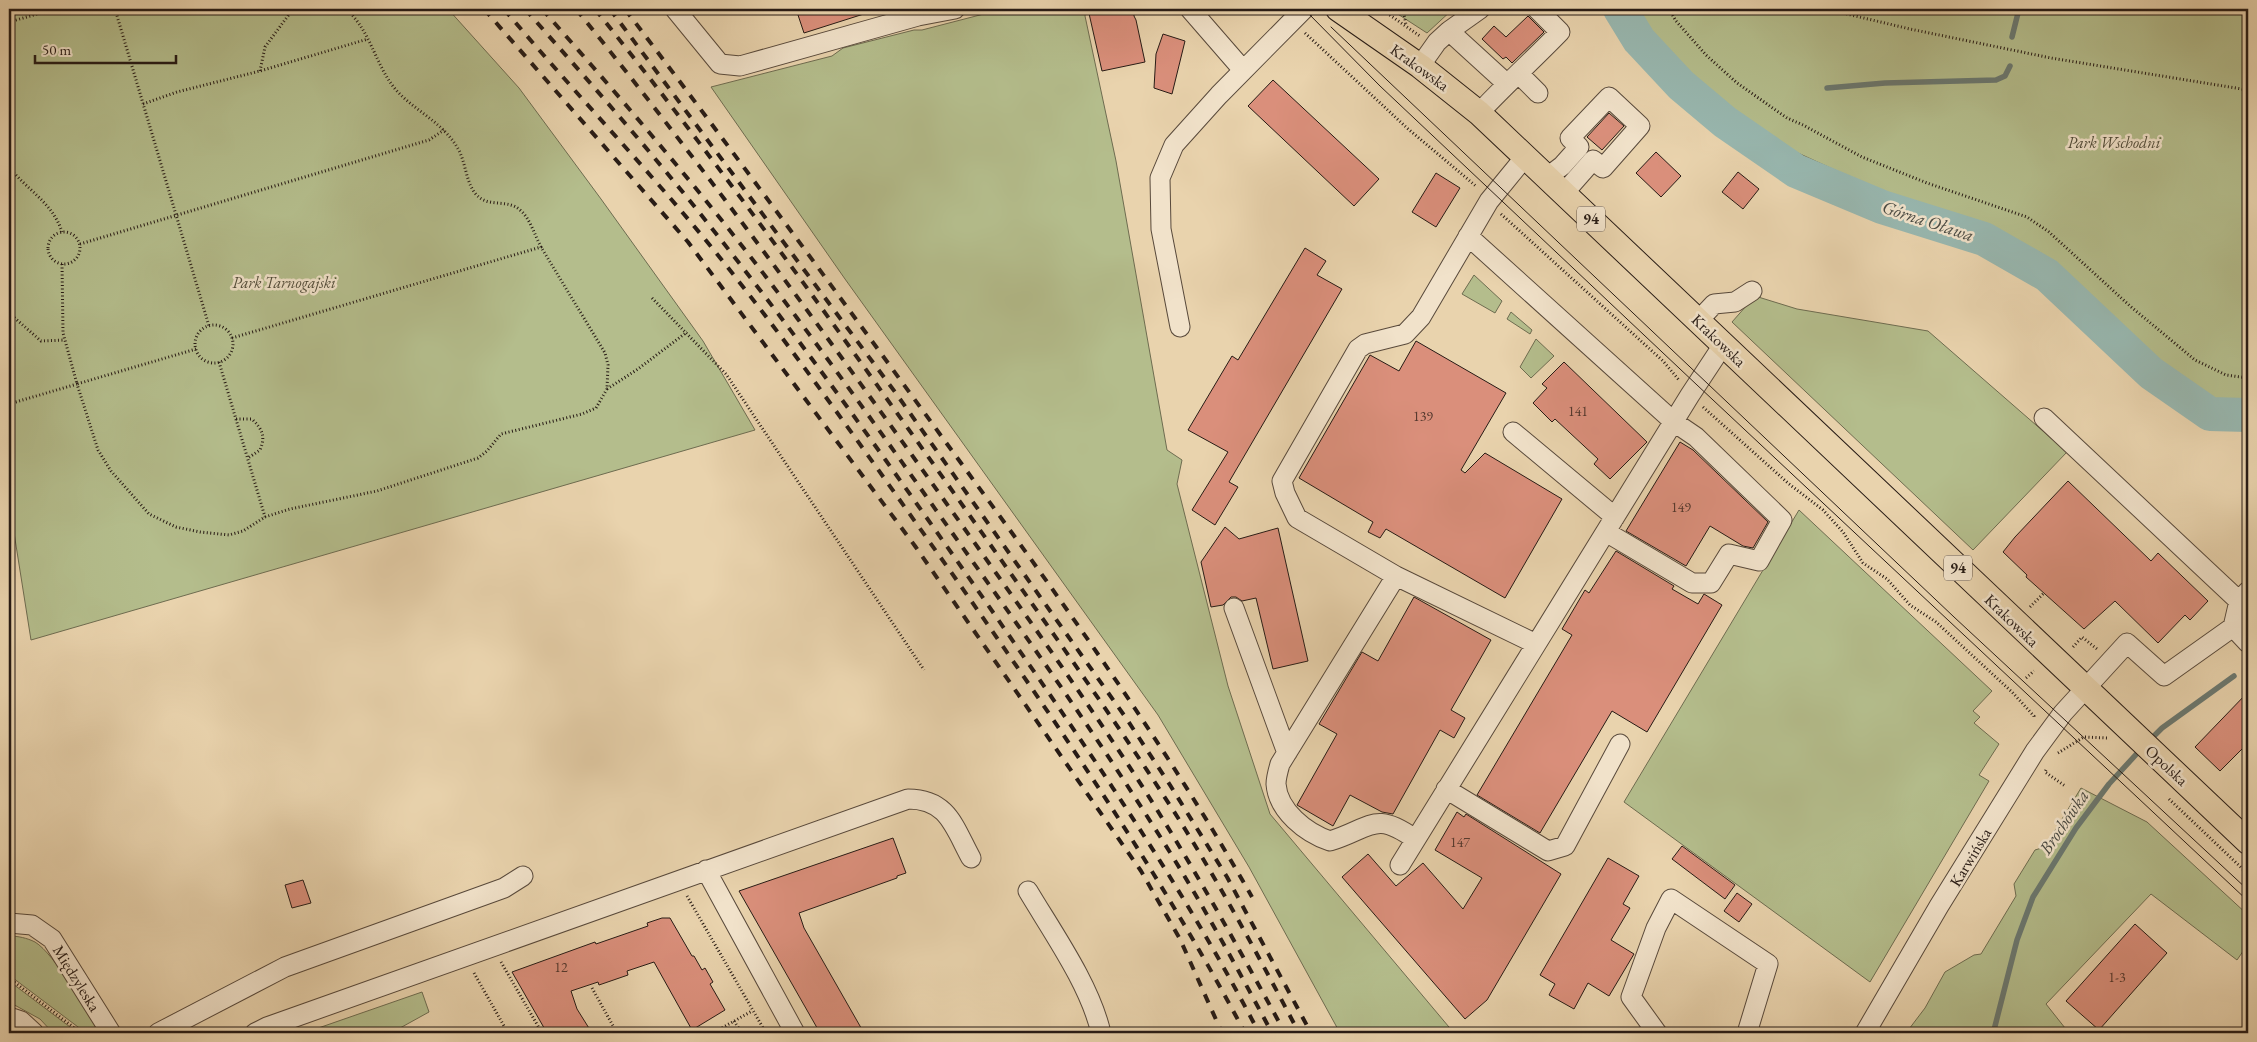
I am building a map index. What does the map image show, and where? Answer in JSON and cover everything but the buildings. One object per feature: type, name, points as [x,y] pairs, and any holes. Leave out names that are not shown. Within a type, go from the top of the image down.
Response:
[{"type":"main road","name":"Krakowska","points":[[1338,9],[1420,66],[1479,113],[2086,689]]},
{"type":"main road","name":"Opolska","points":[[2086,689],[2248,842]]},
{"type":"street","points":[[675,9],[720,64],[740,66],[917,12],[955,9]]},
{"type":"street","points":[[1190,9],[1243,70]]},
{"type":"street","points":[[1180,327],[1161,229],[1160,178],[1174,145],[1243,70],[1304,9]]},
{"type":"street","points":[[1420,66],[1449,31],[1480,9]]},
{"type":"street","points":[[1479,113],[1560,32],[1537,9]]},
{"type":"street","points":[[1449,31],[1513,78],[1538,93]]},
{"type":"street","points":[[1609,96],[1640,126],[1603,168],[1593,160],[1570,138],[1609,96]]},
{"type":"street","points":[[1554,186],[1562,166],[1579,147]]},
{"type":"street","points":[[1525,157],[1489,201],[1421,317],[1405,334],[1365,344],[1358,349],[1282,481],[1297,518],[1396,576],[1536,644]]},
{"type":"street","points":[[1554,186],[1593,160]]},
{"type":"street","points":[[1468,236],[1674,422],[1696,437],[1782,520],[1759,561],[1728,554],[1711,583],[1692,583],[1610,524],[1513,432]]},
{"type":"street","points":[[1698,321],[1714,304],[1736,302],[1752,291]]},
{"type":"street","points":[[1400,865],[1690,395],[1723,345]]},
{"type":"street","points":[[2044,418],[2244,596],[2232,627],[2248,643]]},
{"type":"street","points":[[1396,576],[1280,764],[1276,782],[1278,798],[1288,813],[1316,836],[1330,841],[1370,825],[1384,822],[1397,826],[1416,839]]},
{"type":"street","points":[[1234,608],[1287,754]]},
{"type":"street","name":"Karwińska","points":[[1865,1033],[2035,751],[2063,713],[2127,643],[2164,676],[2232,627]]},
{"type":"street","points":[[1446,789],[1548,851],[1565,846],[1620,744]]},
{"type":"street","points":[[255,1033],[267,1027],[465,956],[908,799],[921,799],[940,807],[971,858]]},
{"type":"street","points":[[706,870],[795,1033]]},
{"type":"street","points":[[158,1033],[285,967],[504,888],[523,876]]},
{"type":"street","points":[[1028,891],[1083,985],[1096,1013],[1101,1033]]},
{"type":"street","points":[[1657,1033],[1631,997],[1656,928],[1671,899],[1768,964],[1747,1033]]},
{"type":"street","name":"Międzyleska","points":[[9,923],[32,925],[52,940],[111,1033]]},
{"type":"street","points":[[9,1016],[21,1021],[34,1033]]},
{"type":"path","points":[[9,22],[55,9]]},
{"type":"path","points":[[115,9],[209,326]]},
{"type":"path","points":[[260,71],[265,47],[293,9]]},
{"type":"path","points":[[346,9],[364,28],[387,77],[396,90],[444,130],[459,150],[470,183],[476,194],[486,202],[512,206],[520,210],[605,353],[608,365],[607,389]]},
{"type":"path","points":[[1381,9],[1406,26],[1403,9]]},
{"type":"path","points":[[1669,9],[1676,21],[1706,55],[1737,83],[1787,118],[1803,124],[1862,157],[1927,183],[2026,217],[2049,232],[2130,306],[2195,360],[2226,375],[2248,378]]},
{"type":"path","points":[[1826,9],[1910,29],[2051,58],[2248,90]]},
{"type":"path","points":[[143,104],[177,92],[260,71],[368,39]]},
{"type":"path","points":[[80,244],[428,140],[444,130]]},
{"type":"path","points":[[9,168],[17,178],[44,201],[59,223],[62,232]]},
{"type":"path","points":[[62,232],[69,232],[75,236],[80,244],[79,254],[75,260],[62,264],[52,259],[48,248],[52,238],[62,232]]},
{"type":"path","points":[[232,338],[541,247]]},
{"type":"path","points":[[62,264],[65,340],[98,450],[111,471],[149,514],[176,528],[230,535],[243,531],[265,517],[290,509],[377,491],[478,458],[487,451],[501,434],[582,414],[596,408],[607,389],[638,369],[687,332]]},
{"type":"path","points":[[652,298],[726,374],[924,670]]},
{"type":"path","points":[[9,313],[40,341],[65,340]]},
{"type":"path","points":[[209,326],[221,326],[228,331],[232,338],[233,346],[231,353],[219,362],[204,360],[196,349],[195,340],[198,333],[209,326]]},
{"type":"path","points":[[9,404],[196,349]]},
{"type":"path","points":[[219,362],[265,517]]},
{"type":"path","points":[[1690,395],[1733,435],[1822,510],[1842,532],[1863,563],[1886,579],[1910,605],[1936,622],[2013,691],[2034,716],[2034,722]]},
{"type":"path","points":[[236,418],[252,420],[261,428],[264,436],[260,450],[248,458]]},
{"type":"path","points":[[2028,609],[2044,593]]},
{"type":"path","points":[[2070,649],[2082,637],[2112,661]]},
{"type":"path","points":[[2026,678],[2034,671]]},
{"type":"path","points":[[2053,759],[2057,754],[2084,737],[2098,736],[2112,739]]},
{"type":"path","points":[[2049,764],[2045,772],[2065,786]]},
{"type":"path","points":[[686,893],[766,1033]]},
{"type":"path","points":[[493,946],[542,1033]]},
{"type":"path","points":[[465,956],[508,1033]]},
{"type":"path","points":[[9,978],[81,1033]]},
{"type":"path","points":[[592,988],[617,1033]]},
{"type":"path","points":[[713,1033],[752,1011]]},
{"type":"path","points":[[734,1021],[741,1032],[739,1033]]},
{"type":"green space","name":"Park Tarnogajski","points":[[9,9],[448,9],[519,88],[601,199],[703,341],[755,430],[31,640],[9,501]]},
{"type":"green space","points":[[1003,9],[1086,9],[1085,16],[1116,161],[1167,450],[1182,460],[1177,484],[1228,686],[1270,814],[1454,1033],[1340,1033],[1249,867],[1158,715],[845,279],[711,87],[832,56],[843,48]]},
{"type":"green space","points":[[1390,9],[1453,9],[1427,33]]},
{"type":"green space","name":"Park Wschodni","points":[[1639,9],[2248,9],[2248,403],[2243,405],[2197,395],[2041,253],[1965,221],[1906,203],[1783,146],[1711,94],[1667,57]]},
{"type":"green space","points":[[1474,275],[1502,301],[1495,313],[1462,294]]},
{"type":"green space","points":[[1755,296],[1797,309],[1928,331],[2067,452],[1973,550],[1732,322]]},
{"type":"green space","points":[[1511,312],[1532,330],[1530,334],[1507,319]]},
{"type":"green space","points":[[1536,339],[1554,356],[1531,378],[1520,367]]},
{"type":"green space","points":[[1799,510],[1992,691],[1973,711],[1980,717],[1974,723],[1999,744],[1979,775],[1989,781],[1870,982],[1624,802]]},
{"type":"green space","points":[[2081,788],[2147,822],[2248,915],[2248,944],[2237,960],[2151,894],[2046,1004],[2069,1033],[1906,1033],[1925,1008],[1945,972],[1974,955],[1981,954],[2016,896],[2014,884],[2035,850],[2045,847]]},
{"type":"green space","points":[[9,936],[29,939],[43,948],[61,971],[101,1033],[86,1033],[9,975]]},
{"type":"green space","points":[[9,981],[78,1033],[53,1033],[40,1019],[9,1002]]},
{"type":"green space","points":[[422,992],[429,1012],[391,1033],[304,1033]]},
{"type":"waterway","name":"Górna Oława","points":[[1620,9],[1639,40],[1681,85],[1725,122],[1796,171],[1882,207],[1984,239],[2047,275],[2151,373],[2210,414],[2248,415]]},
{"type":"waterway","points":[[2012,37],[2019,9]]},
{"type":"waterway","points":[[1827,88],[1885,83],[1996,80],[2005,76],[2010,66]]},
{"type":"waterway","name":"Brochówka","points":[[2149,741],[2162,728],[2234,676]]},
{"type":"waterway","name":"Brochówka","points":[[1991,1033],[1994,1030],[2017,940],[2033,897],[2076,828],[2109,784],[2142,748]]},
{"type":"tram line","points":[[1304,9],[1380,86],[2248,901]]},
{"type":"tram line","points":[[1331,27],[1954,617],[2248,890]]},
{"type":"railway","points":[[484,9],[688,242],[915,546],[1141,871],[1180,939],[1222,1033]]},
{"type":"railway","points":[[504,9],[662,188],[713,249],[775,328],[834,409],[951,572],[1106,798],[1178,914],[1245,1033]]},
{"type":"railway","points":[[525,9],[640,140],[706,221],[779,315],[885,459],[1024,657],[1130,814],[1197,922],[1259,1033]]},
{"type":"railway","points":[[542,9],[646,128],[746,251],[898,457],[1052,674],[1128,786],[1199,901],[1272,1033]]},
{"type":"railway","points":[[576,9],[708,177],[1017,602],[1136,777],[1181,849],[1285,1033]]},
{"type":"railway","points":[[595,9],[688,128],[824,311],[1093,691],[1173,810],[1223,892],[1299,1033]]},
{"type":"railway","points":[[610,9],[895,392],[1126,718],[1227,877],[1311,1033]]},
{"type":"railway","points":[[625,9],[829,283],[1108,668],[1182,781],[1252,897]]}]
